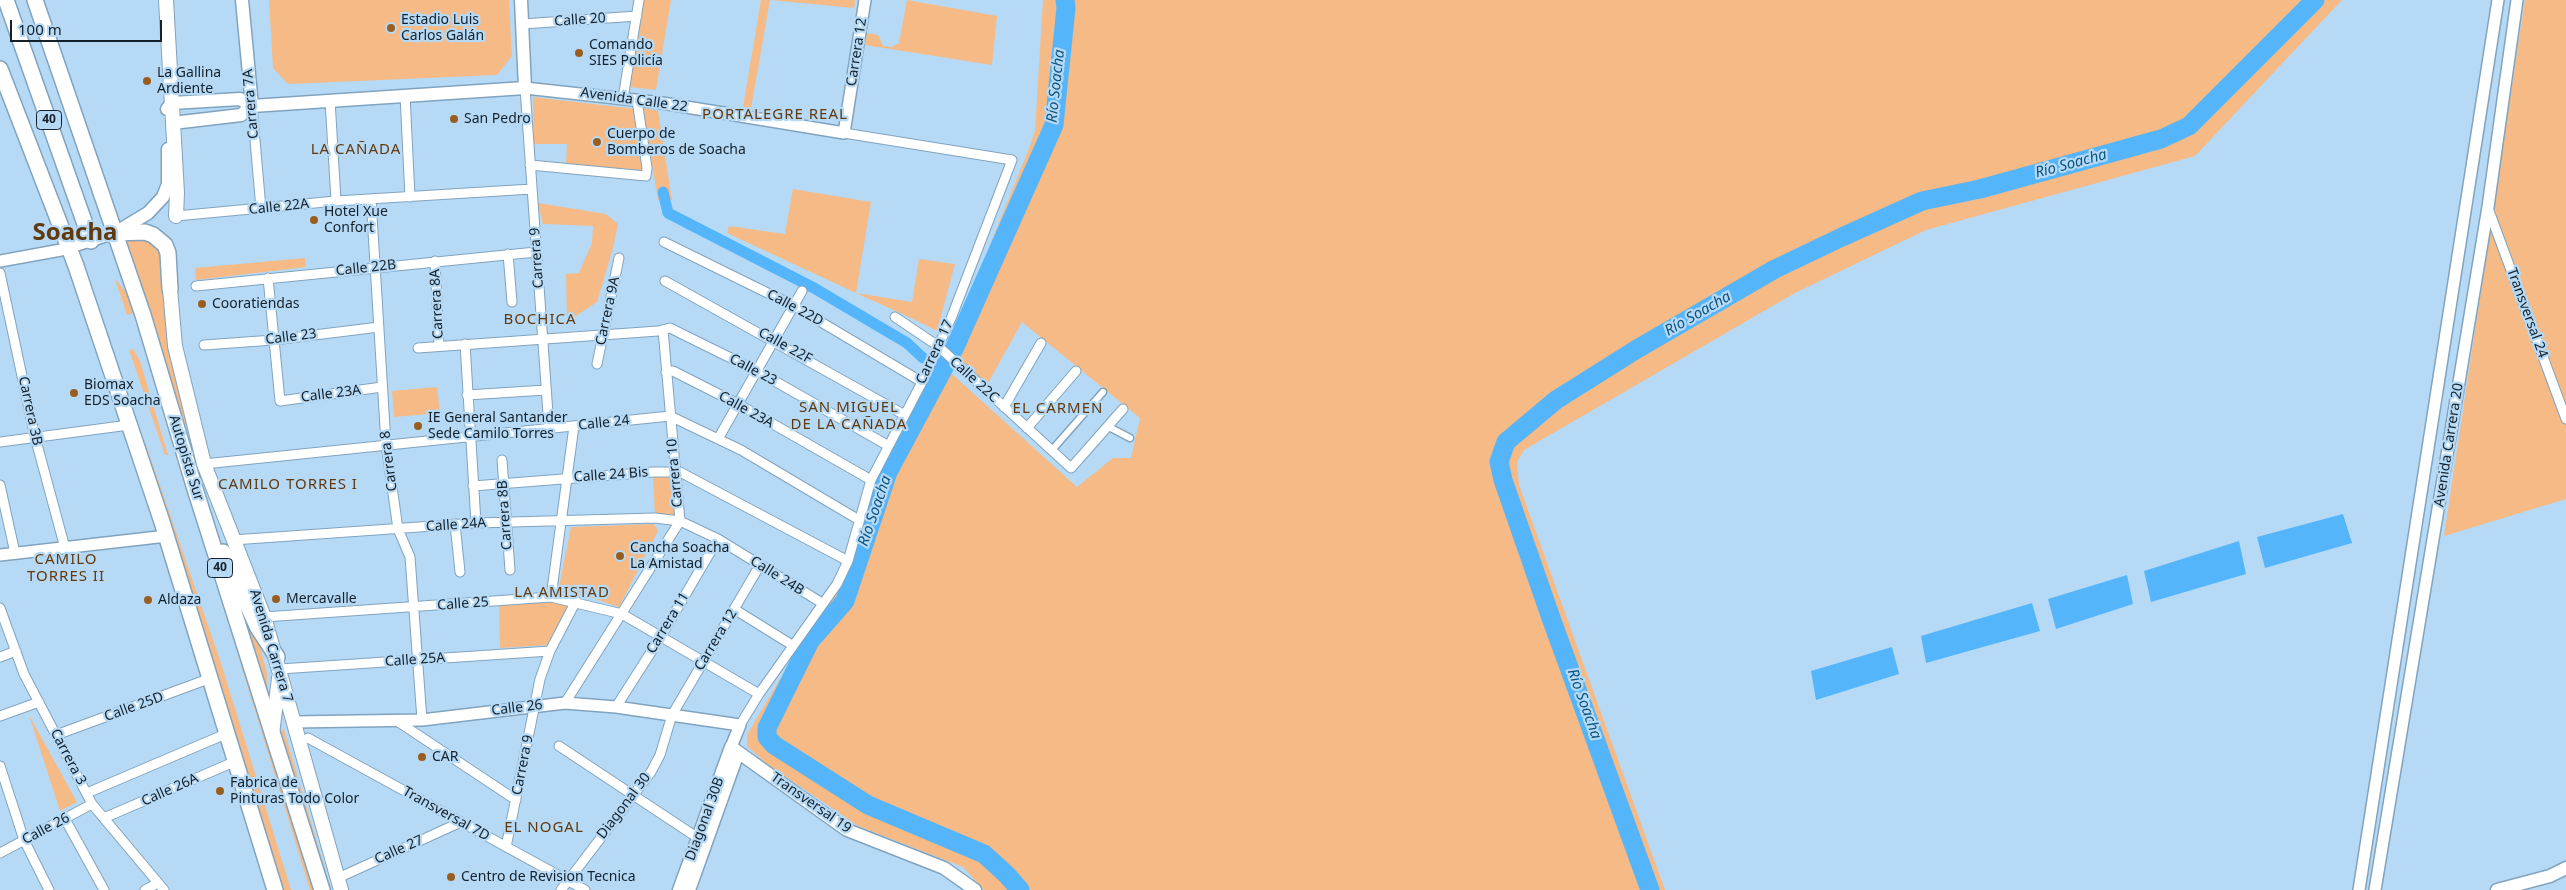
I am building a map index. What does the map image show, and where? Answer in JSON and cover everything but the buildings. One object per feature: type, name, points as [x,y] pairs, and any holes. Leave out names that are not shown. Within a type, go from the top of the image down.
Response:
[{"type":"highway","name":"40","points":[[6,0],[91,241]]},
{"type":"highway","name":"Autopista Sur","points":[[35,0],[148,331],[195,489],[322,890]]},
{"type":"highway","name":"40","points":[[0,69],[68,248],[167,536],[276,890]]},
{"type":"highway","points":[[115,233],[144,232],[153,235],[165,245],[168,253],[170,288]]},
{"type":"highway","points":[[195,489],[246,603],[278,663]]},
{"type":"main road","points":[[166,0],[176,216]]},
{"type":"main road","name":"Carrera 7A","points":[[242,0],[252,106]]},
{"type":"main road","points":[[522,0],[525,88]]},
{"type":"main road","name":"Avenida Calle 22","points":[[172,103],[240,99],[252,106],[525,88]]},
{"type":"main road","points":[[115,233],[148,213],[163,197],[169,174],[167,107],[172,103]]},
{"type":"main road","name":"Avenida Calle 22","points":[[173,123],[241,115],[252,106]]},
{"type":"main road","name":"Avenida Carrera 7","points":[[170,288],[175,346],[204,464],[264,617],[340,884]]},
{"type":"main road","points":[[272,734],[278,663]]},
{"type":"main road","name":"Diagonal 30B","points":[[679,890],[698,838],[735,750]]},
{"type":"main road","name":"Diagonal 30B","points":[[689,890],[735,750]]},
{"type":"main road","name":"Transversal 19","points":[[735,750],[847,830],[944,868],[975,890]]},
{"type":"main road","points":[[2498,890],[2550,876],[2566,868]]},
{"type":"street","points":[[623,98],[639,0]]},
{"type":"street","name":"Carrera 12","points":[[844,133],[865,0]]},
{"type":"street","name":"Avenida Carrera 20","points":[[2359,890],[2498,0]]},
{"type":"street","name":"Avenida Carrera 20","points":[[2375,890],[2488,208],[2517,0]]},
{"type":"street","name":"Calle 20","points":[[523,24],[637,16]]},
{"type":"street","name":"Avenida Calle 22","points":[[525,88],[637,100],[1012,160]]},
{"type":"street","name":"Carrera 9","points":[[525,88],[548,428]]},
{"type":"street","points":[[405,95],[410,197]]},
{"type":"street","points":[[330,100],[336,201]]},
{"type":"street","points":[[530,165],[646,176],[647,168],[637,100]]},
{"type":"street","name":"Carrera 7A","points":[[252,106],[261,209]]},
{"type":"street","name":"Carrera 17","points":[[735,750],[740,725],[792,645],[837,584],[848,561],[871,480],[903,414],[941,349],[1012,160]]},
{"type":"street","name":"Calle 22A","points":[[176,216],[336,201],[532,189]]},
{"type":"street","name":"Carrera 8","points":[[371,199],[386,444],[398,529],[410,556],[422,720]]},
{"type":"street","name":"Transversal 24","points":[[2488,208],[2566,419]]},
{"type":"street","points":[[0,261],[68,248],[115,233]]},
{"type":"street","name":"Calle 22D","points":[[664,242],[794,306],[922,382]]},
{"type":"street","name":"Calle 22B","points":[[196,286],[536,252]]},
{"type":"street","points":[[508,254],[512,302]]},
{"type":"street","name":"Carrera 9A","points":[[597,364],[619,258]]},
{"type":"street","name":"Carrera 8A","points":[[435,261],[439,346]]},
{"type":"street","name":"Carrera 3B","points":[[0,273],[35,437],[65,548]]},
{"type":"street","points":[[268,278],[274,340]]},
{"type":"street","name":"Calle 22F","points":[[665,281],[774,340],[903,414]]},
{"type":"street","points":[[718,438],[802,291]]},
{"type":"street","name":"Calle 22C","points":[[895,318],[941,349],[1071,468],[1107,426]]},
{"type":"street","name":"Calle 23","points":[[204,346],[274,340],[379,326]]},
{"type":"street","points":[[418,348],[666,329]]},
{"type":"street","name":"Calle 23","points":[[666,329],[756,371],[887,445]]},
{"type":"street","name":"Carrera 10","points":[[565,703],[680,521],[670,416],[666,329]]},
{"type":"street","name":"Calle 23A","points":[[274,340],[280,401],[382,387]]},
{"type":"street","points":[[1004,407],[1041,343]]},
{"type":"street","name":"Carrera 8A","points":[[465,344],[472,486],[476,523]]},
{"type":"street","name":"Calle 23A","points":[[669,371],[738,404],[871,480]]},
{"type":"street","points":[[1027,428],[1076,371]]},
{"type":"street","points":[[467,395],[546,390]]},
{"type":"street","points":[[1052,450],[1103,392]]},
{"type":"street","points":[[1123,409],[1107,426],[1130,438]]},
{"type":"street","points":[[670,416],[718,438],[859,520]]},
{"type":"street","name":"Calle 24","points":[[204,464],[670,416]]},
{"type":"street","points":[[0,442],[129,425]]},
{"type":"street","points":[[551,596],[574,426]]},
{"type":"street","name":"Carrera 8B","points":[[502,460],[510,570]]},
{"type":"street","points":[[675,471],[848,561]]},
{"type":"street","name":"Calle 24 Bis","points":[[472,486],[675,471]]},
{"type":"street","points":[[0,485],[15,554]]},
{"type":"street","name":"Calle 24A","points":[[233,540],[476,523],[655,518],[680,521]]},
{"type":"street","name":"Calle 24B","points":[[680,521],[718,539],[822,603]]},
{"type":"street","points":[[455,524],[460,572]]},
{"type":"street","points":[[0,555],[167,536]]},
{"type":"street","name":"Carrera 11","points":[[616,707],[660,638],[718,539]]},
{"type":"street","name":"Carrera 12","points":[[672,715],[760,566]]},
{"type":"street","name":"Calle 25","points":[[264,617],[551,596],[622,614],[660,638],[759,694]]},
{"type":"street","name":"Carrera 9","points":[[506,847],[534,706],[550,650],[576,601]]},
{"type":"street","name":"Carrera 3","points":[[0,609],[39,702],[92,804],[161,887]]},
{"type":"street","points":[[734,609],[792,645]]},
{"type":"street","name":"Calle 25A","points":[[278,663],[417,660],[550,650]]},
{"type":"street","points":[[0,657],[16,651]]},
{"type":"street","name":"Calle 25D","points":[[56,735],[211,678]]},
{"type":"street","points":[[0,716],[39,702]]},
{"type":"street","name":"Calle 26","points":[[294,722],[422,720],[565,703],[616,707],[740,725]]},
{"type":"street","name":"Diagonal 30","points":[[561,890],[633,796],[660,755],[672,715]]},
{"type":"street","points":[[397,721],[516,800]]},
{"type":"street","points":[[87,793],[228,734]]},
{"type":"street","name":"Transversal 7D","points":[[308,738],[567,882],[585,890]]},
{"type":"street","points":[[559,746],[698,838]]},
{"type":"street","name":"Calle 26A","points":[[104,818],[236,761]]},
{"type":"street","points":[[0,766],[24,840],[50,890]]},
{"type":"street","name":"Calle 26","points":[[0,853],[92,804]]},
{"type":"street","points":[[65,819],[104,890]]},
{"type":"street","name":"Calle 27","points":[[340,884],[461,822]]},
{"type":"street","points":[[145,890],[161,887]]},
{"type":"shaded area","name":"Estadio Luis Carlos Galán","points":[[269,0],[509,0],[512,56],[497,75],[288,84],[273,68]]},
{"type":"shaded area","points":[[642,0],[671,0],[656,90],[629,87]]},
{"type":"shaded area","points":[[761,0],[770,0],[751,108],[743,107]]},
{"type":"shaded area","points":[[770,0],[855,0],[854,8]]},
{"type":"shaded area","points":[[907,0],[997,16],[992,65],[865,45],[867,33],[878,35],[883,46],[892,47],[899,43]]},
{"type":"shaded area","points":[[1043,0],[2342,0],[2195,156],[1926,230],[1795,293],[1524,450],[1517,462],[1519,485],[1665,890],[984,890],[963,867],[858,826],[767,764],[747,746],[747,735],[810,628],[847,577],[876,482],[950,344],[1035,131]],"holes":[[[1022,322],[1140,418],[1131,458],[1113,458],[1077,487],[952,374],[952,367],[957,356],[987,385]]]},
{"type":"shaded area","points":[[2525,0],[2566,0],[2566,499],[2444,536]]},
{"type":"shaded area","points":[[533,97],[636,109],[645,175],[566,166],[567,144],[534,144]]},
{"type":"shaded area","points":[[643,108],[658,111],[672,200],[658,200]]},
{"type":"shaded area","points":[[793,189],[871,202],[856,293],[727,233],[729,226],[785,234]]},
{"type":"shaded area","points":[[538,203],[606,214],[618,224],[597,302],[567,322],[566,274],[579,273],[592,243],[593,226],[543,224]]},
{"type":"shaded area","points":[[142,237],[159,246],[165,263],[165,315],[187,423],[182,426],[122,241]]},
{"type":"shaded area","points":[[305,258],[306,267],[196,280],[195,268]]},
{"type":"shaded area","points":[[919,259],[955,264],[937,331],[856,293],[912,302]]},
{"type":"shaded area","points":[[115,279],[127,293],[134,313],[127,315]]},
{"type":"shaded area","points":[[133,349],[140,361],[168,455],[165,455],[129,350]]},
{"type":"shaded area","points":[[437,387],[440,413],[394,417],[392,391]]},
{"type":"shaded area","points":[[142,433],[221,663],[291,890],[283,890]]},
{"type":"shaded area","points":[[675,471],[680,521],[655,518],[653,472]]},
{"type":"shaded area","points":[[654,524],[658,531],[619,607],[559,587],[571,527]]},
{"type":"shaded area","points":[[205,534],[314,890],[310,890],[223,606]]},
{"type":"shaded area","points":[[235,591],[260,647],[267,673],[268,698]]},
{"type":"shaded area","points":[[552,600],[569,604],[547,645],[500,648],[499,605]]},
{"type":"shaded area","points":[[29,715],[77,802],[60,811]]},
{"type":"shaded area","points":[[283,727],[331,890],[327,890],[281,737]]},
{"type":"water","points":[[2343,514],[2352,543],[2265,568],[2257,537]]},
{"type":"water","points":[[2239,541],[2246,574],[2151,602],[2144,571]]},
{"type":"water","points":[[2127,575],[2133,604],[2056,629],[2048,599]]},
{"type":"water","points":[[2032,603],[2040,631],[1926,663],[1921,636]]},
{"type":"water","points":[[1892,647],[1899,674],[1816,700],[1811,671]]},
{"type":"waterway","name":"Río Soacha","points":[[1020,890],[984,854],[868,805],[774,745],[767,737],[767,728],[810,641],[845,601],[888,472],[955,347],[1054,125],[1066,8],[1065,0]]},
{"type":"waterway","name":"Río Soacha","points":[[1650,890],[1503,480],[1499,462],[1506,442],[1556,400],[1637,349],[1775,269],[1842,237],[1922,201],[1980,189],[2161,139],[2189,126],[2315,0]]},
{"type":"waterway","points":[[663,192],[668,213],[814,288],[907,343],[923,358]]},
{"type":"place","name":"Estadio Luis Carlos Galán","points":[[391,28]]},
{"type":"place","name":"Comando SIES Policía","points":[[579,53]]},
{"type":"place","name":"La Gallina Ardiente","points":[[147,81]]},
{"type":"place","name":"San Pedro","points":[[454,119]]},
{"type":"place","name":"Cuerpo de Bomberos de Soacha","points":[[597,142]]},
{"type":"place","name":"Hotel Xue Confort","points":[[314,220]]},
{"type":"place","name":"Cooratiendas","points":[[202,304]]},
{"type":"place","name":"Biomax EDS Soacha","points":[[74,393]]},
{"type":"place","name":"IE General Santander Sede Camilo Torres","points":[[418,426]]},
{"type":"place","name":"Cancha Soacha La Amistad","points":[[620,556]]},
{"type":"place","name":"Mercavalle","points":[[276,599]]},
{"type":"place","name":"Aldaza","points":[[148,600]]},
{"type":"place","name":"CAR","points":[[422,757]]},
{"type":"place","name":"Fabrica de Pinturas Todo Color","points":[[220,791]]},
{"type":"place","name":"Centro de Revision Tecnica","points":[[451,877]]},
{"type":"district","name":"PORTALEGRE REAL","points":[[775,115]]},
{"type":"district","name":"LA CAÑADA","points":[[356,150]]},
{"type":"district","name":"Soacha","points":[[75,233]]},
{"type":"district","name":"BOCHICA","points":[[540,320]]},
{"type":"district","name":"EL CARMEN","points":[[1058,409]]},
{"type":"district","name":"SAN MIGUEL DE LA CAÑADA","points":[[849,416]]},
{"type":"district","name":"CAMILO TORRES I","points":[[288,485]]},
{"type":"district","name":"CAMILO TORRES II","points":[[66,568]]},
{"type":"district","name":"LA AMISTAD","points":[[562,593]]},
{"type":"district","name":"EL NOGAL","points":[[544,828]]}]
